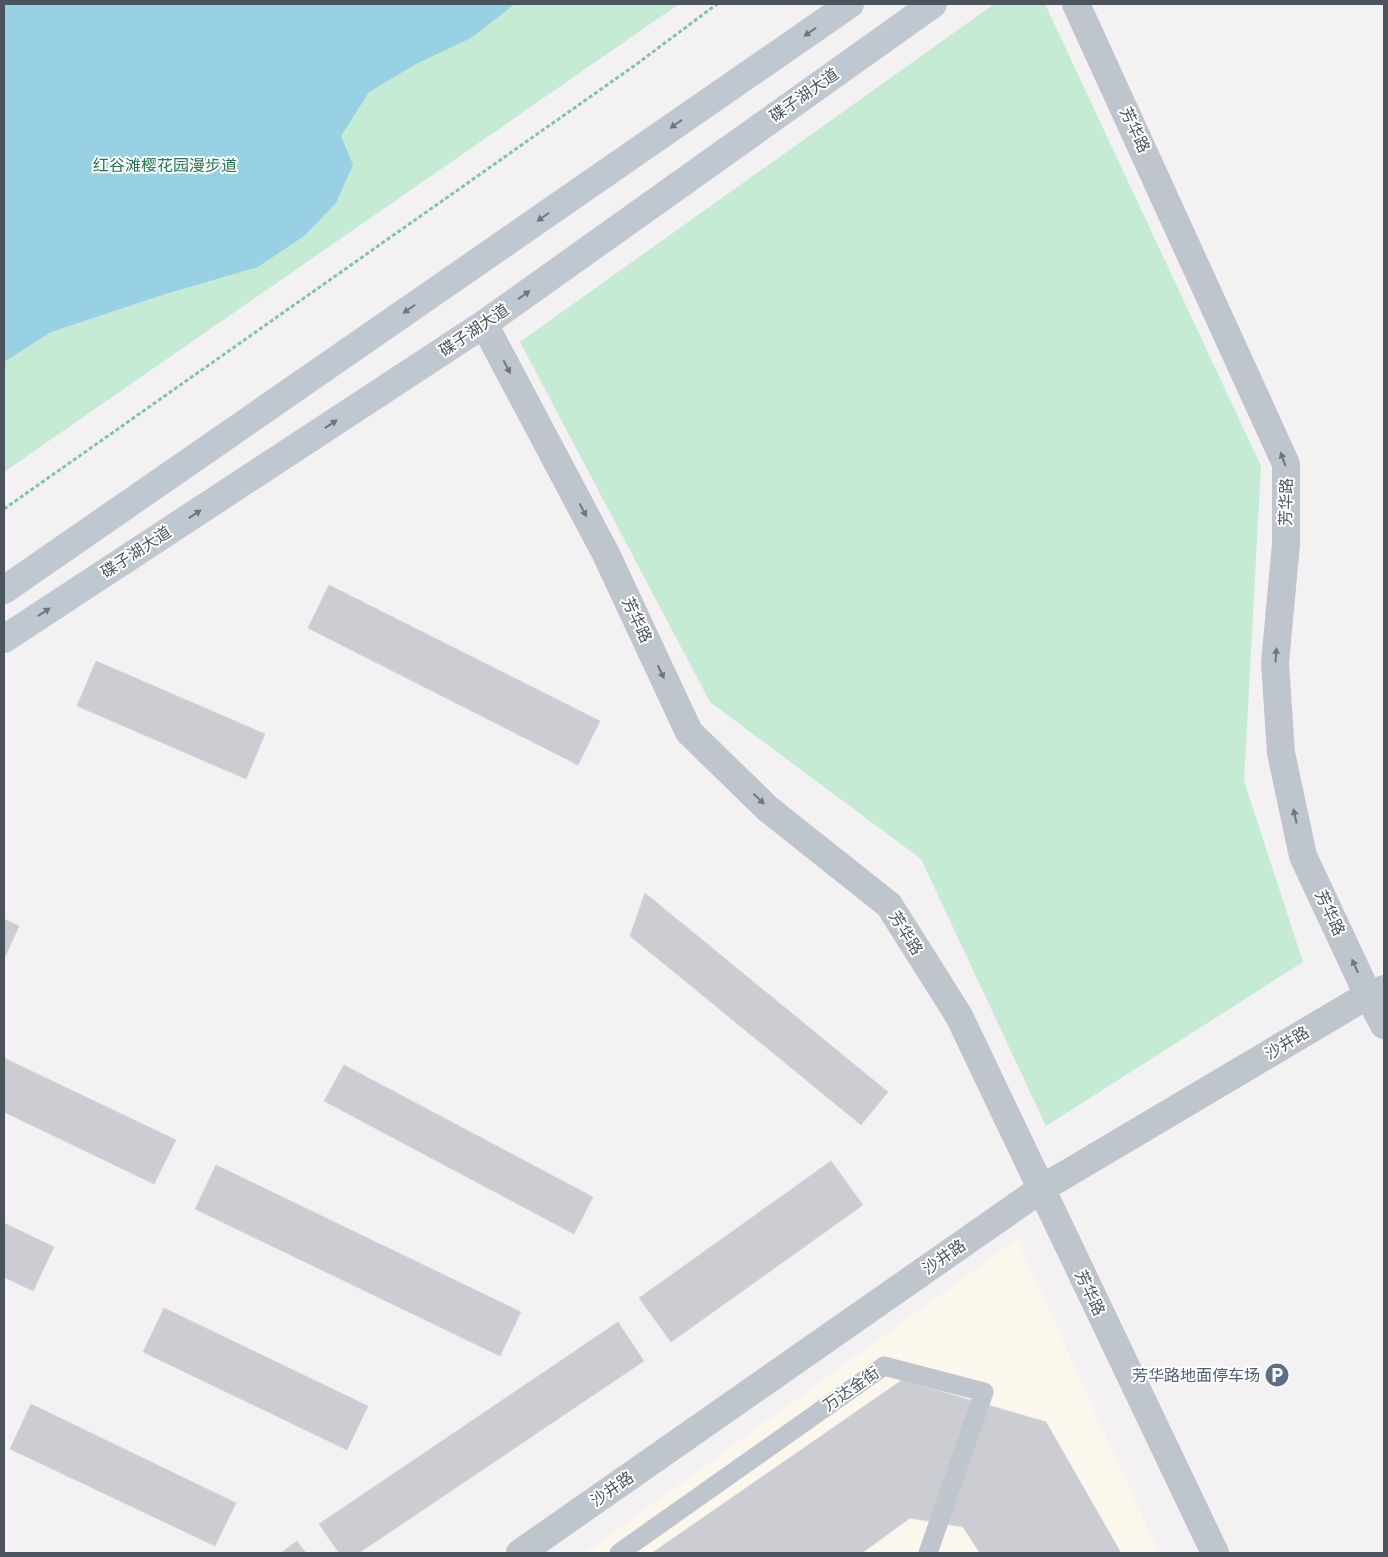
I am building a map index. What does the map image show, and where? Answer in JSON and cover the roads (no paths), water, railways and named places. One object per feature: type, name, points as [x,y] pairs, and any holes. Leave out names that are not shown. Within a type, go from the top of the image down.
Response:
[{"type":"main road","points":[[4,590],[850,4]]},
{"type":"main road","name":"碟子湖大道","points":[[4,639],[484,324],[933,4]]},
{"type":"street","name":"芳华路","points":[[1076,4],[1286,464],[1286,544],[1275,663],[1281,753],[1303,856],[1376,992],[1384,1025]]},
{"type":"street","name":"芳华路","points":[[484,324],[606,554],[689,732],[768,809],[888,905],[958,1016],[1214,1553]]},
{"type":"street","name":"沙井路","points":[[520,1553],[1041,1189],[1376,992]]},
{"type":"street","name":"万达金街","points":[[619,1553],[884,1366],[984,1392],[928,1553]]},
{"type":"water","name":"红谷滩樱花园漫步道","points":[[4,4],[515,4],[471,38],[416,64],[369,92],[341,136],[353,165],[336,203],[304,236],[258,267],[162,295],[51,332],[4,362]]},
{"type":"place","name":"芳华路地面停车场","points":[[1277,1375]]}]
